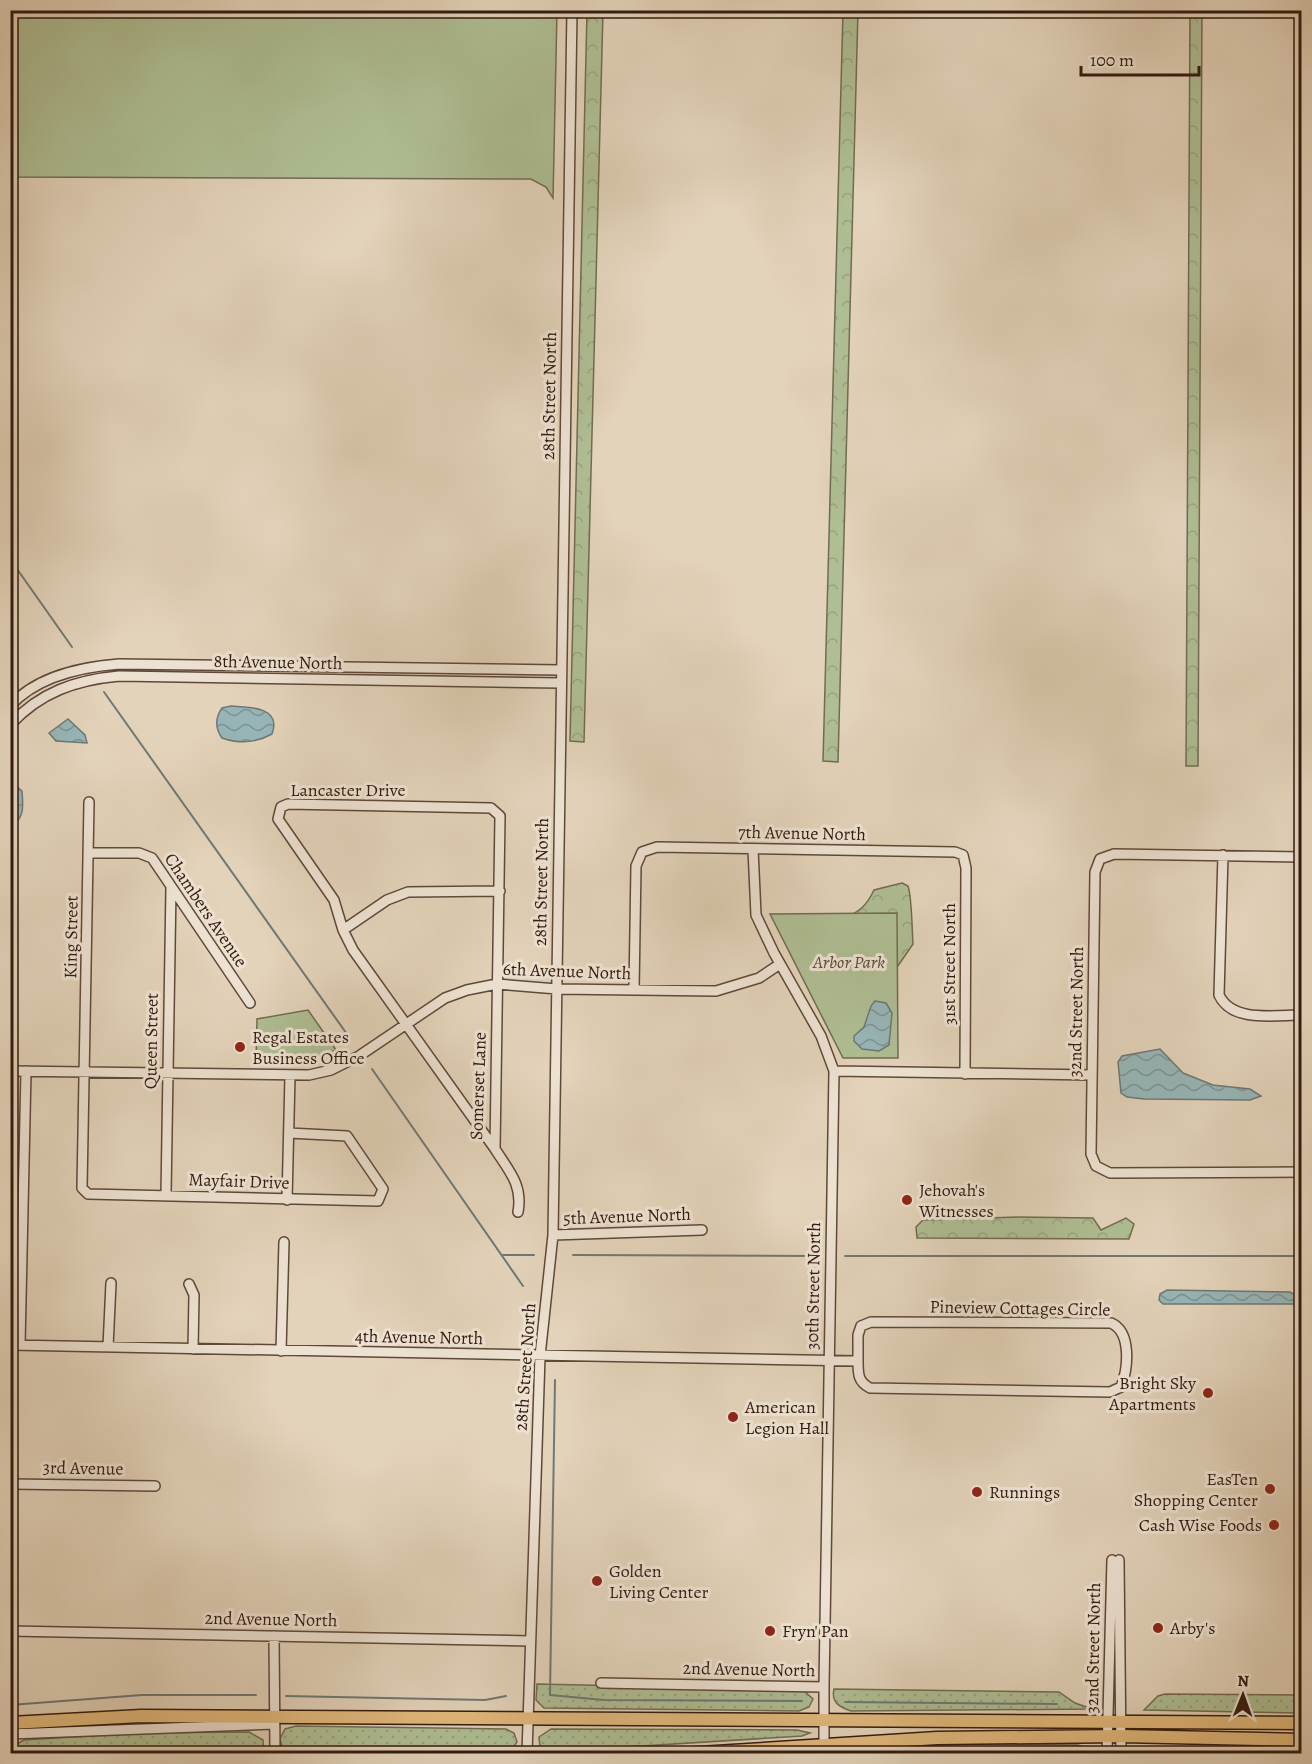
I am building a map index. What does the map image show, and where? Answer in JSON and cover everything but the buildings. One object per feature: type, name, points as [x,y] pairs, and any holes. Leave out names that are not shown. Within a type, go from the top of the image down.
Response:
[{"type":"main road","points":[[10,1723],[141,1716],[274,1720],[824,1719],[1302,1724]]},
{"type":"main road","points":[[683,1754],[824,1750],[937,1738],[1121,1736],[1302,1740]]},
{"type":"street","name":"28th Street North","points":[[526,1754],[540,1356],[553,1234],[572,10]]},
{"type":"street","name":"8th Avenue North","points":[[10,706],[39,679],[118,664],[560,670]]},
{"type":"street","name":"8th Avenue North","points":[[10,725],[22,712],[47,694],[73,683],[119,676],[560,683]]},
{"type":"street","points":[[39,679],[47,694]]},
{"type":"street","name":"King Street","points":[[84,1072],[89,802]]},
{"type":"street","name":"Lancaster Drive","points":[[405,1026],[353,950],[343,930],[334,900],[278,819],[281,807],[288,804],[491,808],[500,816],[497,984]]},
{"type":"street","name":"7th Avenue North","points":[[634,990],[636,866],[642,852],[657,847],[945,851],[963,855]]},
{"type":"street","name":"30th Street North","points":[[753,849],[756,915],[780,964],[821,1036],[834,1071],[824,1750]]},
{"type":"street","name":"Chambers Avenue","points":[[89,853],[148,855],[250,1003]]},
{"type":"street","name":"32nd Street North","points":[[1223,855],[1114,854],[1100,859],[1095,872],[1091,1154],[1096,1166],[1110,1173],[1302,1172]]},
{"type":"street","name":"31st Street North","points":[[963,855],[966,868],[965,1074]]},
{"type":"street","points":[[1302,857],[1223,855],[1219,995],[1224,1006],[1238,1014],[1302,1015]]},
{"type":"street","name":"Queen Street","points":[[166,1195],[171,887]]},
{"type":"street","points":[[343,930],[387,900],[408,892],[500,891]]},
{"type":"street","name":"6th Avenue North","points":[[10,1071],[309,1075],[331,1070],[359,1056],[445,998],[467,990],[497,984],[556,989],[716,991],[759,978],[780,964]]},
{"type":"street","name":"Somerset Lane","points":[[495,1149],[497,984]]},
{"type":"street","name":"Somerset Lane","points":[[405,1026],[495,1149]]},
{"type":"street","points":[[15,1345],[23,1206],[26,1071]]},
{"type":"street","points":[[834,1071],[1091,1075]]},
{"type":"street","name":"Mayfair Drive","points":[[84,1072],[82,1188],[88,1194],[378,1201],[383,1189],[347,1136],[289,1133]]},
{"type":"street","points":[[287,1200],[290,1076]]},
{"type":"street","points":[[495,1149],[521,1196],[518,1212]]},
{"type":"street","points":[[10,1206],[23,1206]]},
{"type":"street","name":"5th Avenue North","points":[[553,1234],[702,1230]]},
{"type":"street","points":[[281,1351],[284,1242]]},
{"type":"street","points":[[108,1347],[111,1283]]},
{"type":"street","points":[[189,1284],[194,1295],[193,1349]]},
{"type":"street","name":"Pineview Cottages Circle","points":[[870,1322],[1111,1323],[1119,1327],[1125,1337],[1125,1378],[1121,1387],[1110,1392],[870,1388],[862,1384],[858,1376],[858,1361],[858,1335],[861,1326],[870,1322]]},
{"type":"street","name":"4th Avenue North","points":[[15,1345],[828,1361]]},
{"type":"street","points":[[828,1361],[858,1361]]},
{"type":"street","name":"3rd Avenue","points":[[10,1484],[155,1486]]},
{"type":"street","name":"32nd Street North","points":[[1107,1754],[1115,1560],[1121,1754]]},
{"type":"street","name":"2nd Avenue North","points":[[10,1631],[530,1641]]},
{"type":"street","points":[[274,1636],[274,1754]]},
{"type":"street","name":"2nd Avenue North","points":[[601,1683],[824,1686]]},
{"type":"street","points":[[10,1734],[274,1720]]},
{"type":"green space","points":[[11,10],[557,11],[553,198],[546,187],[531,179],[11,177]]},
{"type":"green space","points":[[858,10],[838,762],[823,761],[843,11]]},
{"type":"green space","points":[[1202,10],[1198,766],[1186,766],[1190,11]]},
{"type":"green space","points":[[587,11],[603,11],[584,742],[570,741]]},
{"type":"green space","points":[[902,883],[908,886],[909,891],[913,944],[884,986],[843,918],[862,908],[874,890]]},
{"type":"green space","name":"Arbor Park","points":[[897,913],[898,1058],[843,1058],[770,914]]},
{"type":"green space","points":[[308,1010],[336,1050],[311,1059],[256,1060],[257,1019]]},
{"type":"green space","points":[[1018,1217],[1093,1218],[1101,1230],[1126,1218],[1134,1224],[1129,1239],[917,1238],[916,1227],[923,1220]]},
{"type":"green space","points":[[537,1684],[803,1690],[813,1699],[809,1707],[799,1711],[544,1708],[536,1700]]},
{"type":"green space","points":[[834,1689],[1059,1692],[1075,1703],[1092,1709],[851,1711],[835,1701]]},
{"type":"green space","points":[[1165,1694],[1301,1695],[1301,1713],[1144,1710],[1158,1696]]},
{"type":"green space","points":[[296,1726],[506,1729],[514,1733],[517,1742],[510,1753],[284,1753],[280,1739],[285,1729]]},
{"type":"green space","points":[[551,1729],[797,1730],[810,1733],[802,1736],[546,1752],[540,1747],[539,1737]]},
{"type":"green space","points":[[249,1732],[263,1740],[264,1754],[11,1754],[11,1747],[24,1740],[136,1733]]},
{"type":"green space","points":[[969,1744],[1078,1745],[1092,1749],[1086,1754],[843,1754],[856,1749]]},
{"type":"green space","points":[[1143,1747],[1301,1750],[1302,1753],[1130,1753]]},
{"type":"water","points":[[231,706],[255,708],[268,714],[274,725],[272,734],[247,742],[222,738],[217,727],[217,719],[222,708]]},
{"type":"water","points":[[68,719],[85,735],[87,743],[56,741],[49,733]]},
{"type":"water","points":[[15,785],[22,791],[23,807],[19,819],[11,827],[11,787]]},
{"type":"water","points":[[875,1001],[886,1003],[892,1013],[889,1045],[879,1051],[862,1049],[854,1041],[854,1036],[864,1027]]},
{"type":"water","points":[[1160,1049],[1183,1073],[1213,1085],[1250,1089],[1261,1096],[1250,1100],[1144,1099],[1127,1097],[1121,1093],[1118,1062],[1122,1056]]},
{"type":"water","points":[[1167,1290],[1290,1292],[1301,1299],[1295,1304],[1163,1304],[1159,1300],[1160,1294]]},
{"type":"waterway","points":[[10,559],[72,647]]},
{"type":"waterway","points":[[104,692],[349,1037]]},
{"type":"waterway","points":[[372,1069],[523,1286]]},
{"type":"waterway","points":[[503,1255],[534,1255]]},
{"type":"waterway","points":[[573,1255],[815,1256]]},
{"type":"waterway","points":[[845,1256],[1302,1256]]},
{"type":"waterway","points":[[555,1380],[550,1695],[604,1700],[802,1701]]},
{"type":"waterway","points":[[10,1705],[142,1695],[256,1695]]},
{"type":"waterway","points":[[286,1696],[485,1700],[506,1696]]},
{"type":"waterway","points":[[845,1702],[1057,1704]]},
{"type":"place","name":"Regal Estates Business Office","points":[[240,1047]]},
{"type":"place","name":"Jehovah's Witnesses","points":[[907,1200]]},
{"type":"place","name":"Bright Sky Apartments","points":[[1208,1393]]},
{"type":"place","name":"American Legion Hall","points":[[733,1417]]},
{"type":"place","name":"EasTen Shopping Center","points":[[1270,1489]]},
{"type":"place","name":"Runnings","points":[[977,1492]]},
{"type":"place","name":"Cash Wise Foods","points":[[1274,1525]]},
{"type":"place","name":"Golden Living Center","points":[[597,1581]]},
{"type":"place","name":"Arby's","points":[[1158,1628]]},
{"type":"place","name":"Fryn' Pan","points":[[770,1631]]}]
